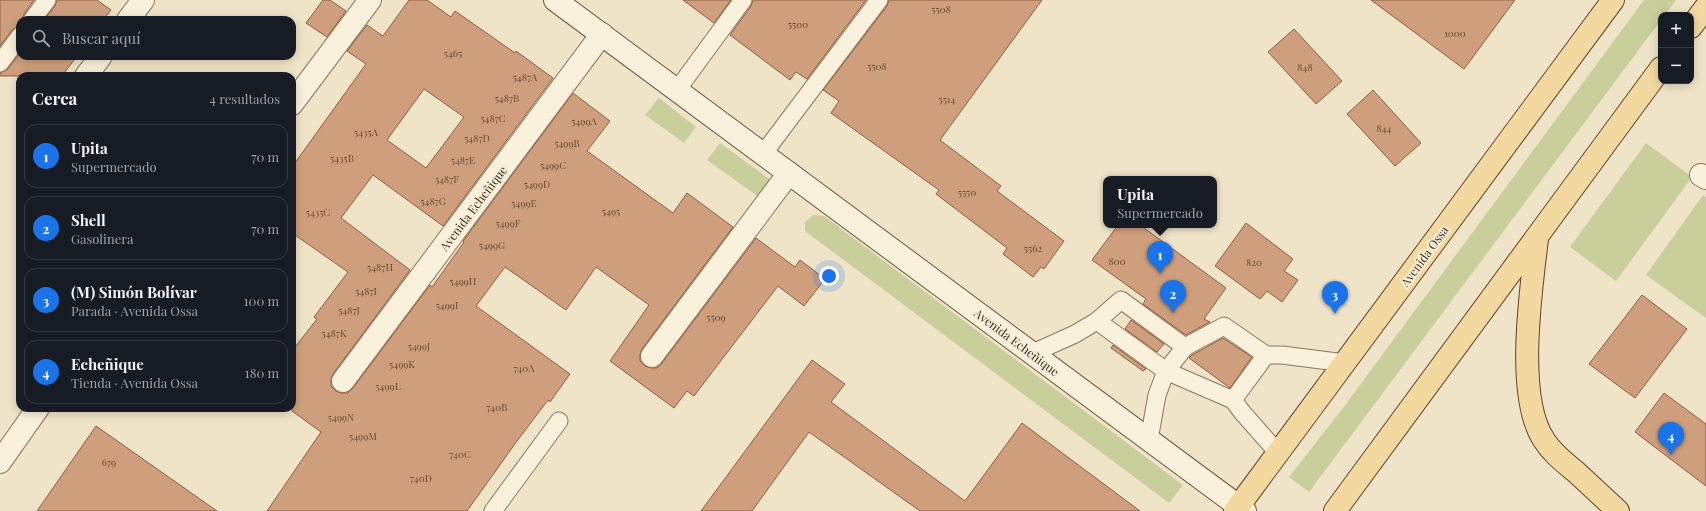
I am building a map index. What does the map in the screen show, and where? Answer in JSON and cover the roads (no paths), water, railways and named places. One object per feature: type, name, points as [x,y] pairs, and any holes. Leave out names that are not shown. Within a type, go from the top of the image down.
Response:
[{"type":"main road","name":"Avenida Ossa","points":[[1240,509],[1278,453],[1613,0]]},
{"type":"main road","points":[[1694,23],[1706,7]]},
{"type":"main road","points":[[1334,511],[1658,72]]},
{"type":"main road","points":[[1537,238],[1530,299],[1527,382],[1534,419],[1543,439],[1554,453],[1618,511]]},
{"type":"street","points":[[131,16],[143,0]]},
{"type":"street","points":[[296,99],[370,0]]},
{"type":"street","name":"Avenida Echeñique","points":[[555,0],[1033,353],[1240,509]]},
{"type":"street","name":"Avenida Echeñique","points":[[343,381],[602,34]]},
{"type":"street","points":[[89,72],[98,60]]},
{"type":"street","points":[[652,356],[789,173]]},
{"type":"street","points":[[0,462],[35,412]]},
{"type":"lane","points":[[35,16],[47,0]]},
{"type":"lane","points":[[677,90],[743,0]]},
{"type":"lane","points":[[764,154],[879,0]]},
{"type":"lane","points":[[0,63],[16,41]]},
{"type":"lane","points":[[1033,353],[1075,334],[1097,321],[1121,300],[1185,347]]},
{"type":"lane","points":[[1097,321],[1166,371],[1233,400],[1278,453]]},
{"type":"lane","points":[[1149,440],[1157,395],[1166,371],[1185,347],[1224,326],[1266,355],[1282,355],[1345,363]]},
{"type":"lane","points":[[1233,400],[1266,355]]},
{"type":"lane","points":[[493,511],[559,421]]},
{"type":"place","name":"Upita","points":[[1160,274]]},
{"type":"place","name":"Shell","points":[[1173,313]]},
{"type":"place","name":"(M) Simón Bolívar","points":[[1335,314]]},
{"type":"place","name":"Echeñique","points":[[1671,455]]}]
